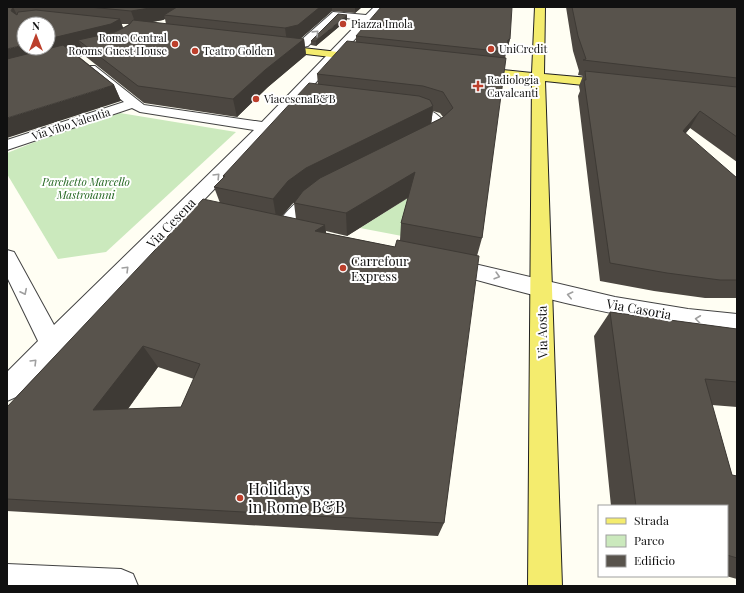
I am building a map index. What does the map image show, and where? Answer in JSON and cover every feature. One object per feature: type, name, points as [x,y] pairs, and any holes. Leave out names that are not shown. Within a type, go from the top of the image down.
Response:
[{"type":"main road","name":"Via Aosta","points":[[540,7],[539,77],[545,586]]},
{"type":"main road","points":[[267,46],[380,60]]},
{"type":"main road","points":[[466,70],[626,86]]},
{"type":"street","points":[[333,54],[379,7]]},
{"type":"street","points":[[282,48],[304,44],[336,14],[369,18]]},
{"type":"street","points":[[7,71],[123,41]]},
{"type":"street","name":"Via Vibo Valentia","points":[[73,54],[140,108],[264,127]]},
{"type":"street","name":"Via Cesena","points":[[7,389],[264,127],[303,98],[333,54]]},
{"type":"street","name":"Via Vibo Valentia","points":[[7,145],[134,103]]},
{"type":"street","points":[[390,108],[428,113],[438,121],[441,129],[414,146]]},
{"type":"street","points":[[305,236],[275,229],[316,196],[333,186]]},
{"type":"street","points":[[185,209],[238,221]]},
{"type":"street","points":[[7,257],[52,344]]},
{"type":"street","name":"Via Casoria","points":[[430,261],[485,272],[542,289],[602,303],[678,316],[737,323]]},
{"type":"street","points":[[7,581],[121,586]]},
{"type":"green space","name":"Parchetto Marcello Mastroianni","points":[[120,113],[236,132],[106,252],[58,259],[7,174],[7,153],[45,138]]},
{"type":"green space","points":[[446,174],[402,236],[360,228]]},
{"type":"building","points":[[7,7],[13,7],[11,11],[17,15],[18,12],[36,10],[120,19],[111,24],[56,37],[56,16],[16,16],[16,47],[7,49]]},
{"type":"building","points":[[89,7],[156,7],[131,11]]},
{"type":"building","points":[[177,7],[320,7],[298,25],[285,28],[164,15]]},
{"type":"building","points":[[381,7],[512,7],[510,39],[508,40],[506,52],[356,36]]},
{"type":"building","points":[[572,7],[737,7],[737,78],[583,60],[586,59],[578,36]]},
{"type":"building","points":[[338,14],[347,15],[316,41],[311,41]]},
{"type":"building","points":[[133,20],[304,39],[265,70],[233,99],[138,86],[78,40],[115,32],[129,25]]},
{"type":"building","points":[[347,41],[506,58],[482,238],[401,223],[415,172],[346,213],[294,203],[303,191],[320,178],[442,118],[453,108],[443,92],[423,86],[317,74]]},
{"type":"building","points":[[63,45],[114,85],[7,118],[7,59],[19,56],[56,56],[56,47]]},
{"type":"building","points":[[585,71],[737,87],[737,137],[700,111],[683,131],[737,178],[737,280],[720,280],[667,273],[610,263],[584,80],[586,80]]},
{"type":"building","points":[[309,83],[419,96],[430,100],[433,106],[306,168],[288,181],[273,199],[214,187],[225,176],[223,176]]},
{"type":"building","points":[[203,199],[325,225],[315,231],[395,247],[397,240],[479,256],[444,523],[7,499],[7,407]],"holes":[[[143,346],[200,364],[181,407],[93,410]]]},
{"type":"building","points":[[610,312],[737,329],[737,382],[705,379],[732,475],[737,476],[737,558],[728,555],[728,505],[636,505]]},
{"type":"place","name":"Piazza Imola","points":[[343,24]]},
{"type":"place","name":"Rome Central Rooms Guest House","points":[[175,44]]},
{"type":"place","name":"UniCredit","points":[[491,49]]},
{"type":"place","name":"Teatro Golden","points":[[195,51]]},
{"type":"place","name":"Radiologia Cavalcanti","points":[[478,86]]},
{"type":"place","name":"ViacesenaB&B","points":[[256,99]]},
{"type":"place","name":"Carrefour Express","points":[[343,268]]},
{"type":"place","name":"Holidays in Rome B&B","points":[[240,498]]}]
